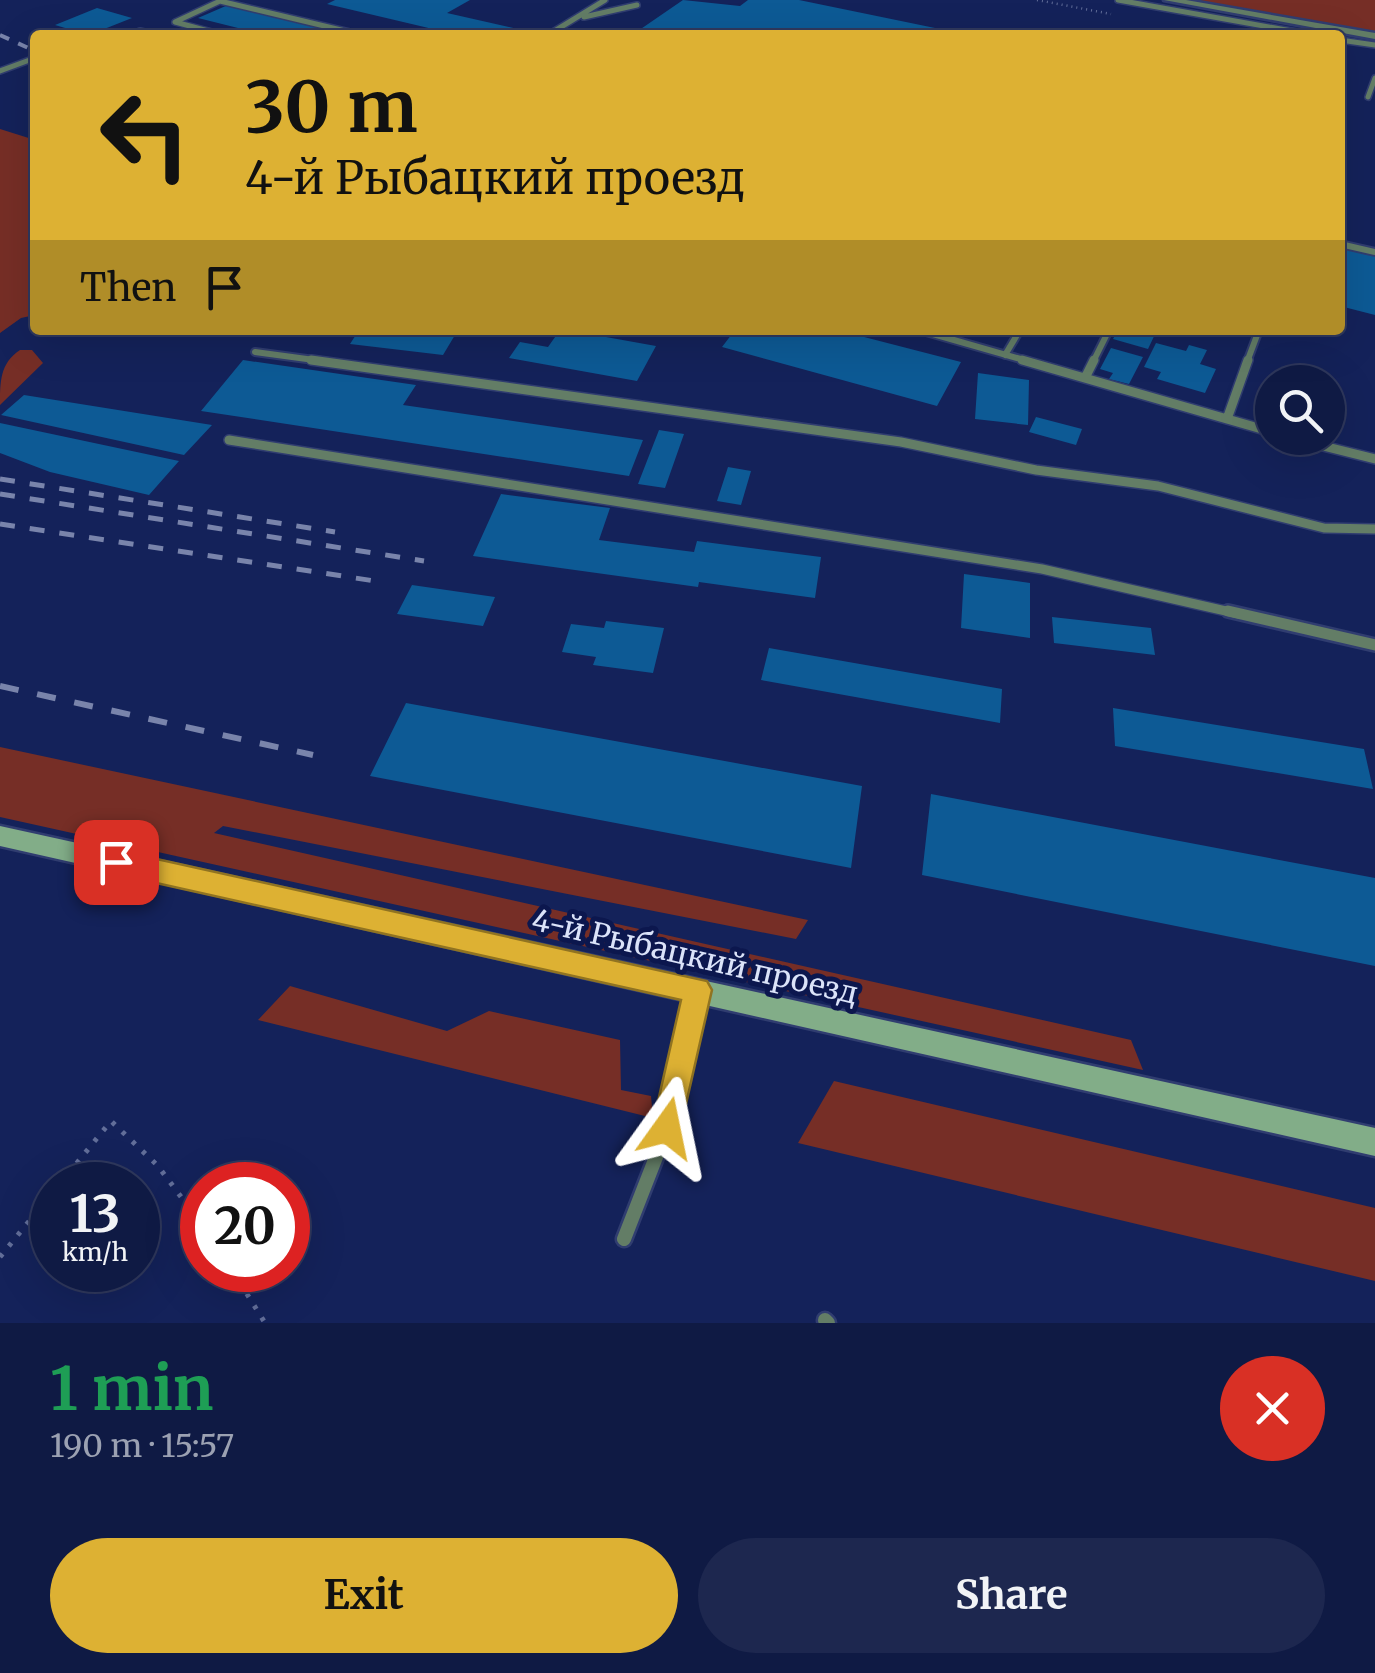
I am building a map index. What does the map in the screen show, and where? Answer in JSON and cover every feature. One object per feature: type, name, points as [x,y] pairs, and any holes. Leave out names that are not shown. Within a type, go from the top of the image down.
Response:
[{"type":"street","points":[[1169,0],[1341,30]]},
{"type":"street","points":[[1345,31],[1375,36]]},
{"type":"street","name":"4-й Рыбацкий проезд","points":[[0,836],[1375,1142]]},
{"type":"lane","points":[[556,30],[605,0]]},
{"type":"lane","points":[[1118,0],[1286,30]]},
{"type":"lane","points":[[204,30],[175,22],[220,2],[340,30]]},
{"type":"lane","points":[[574,19],[637,5]]},
{"type":"lane","points":[[1345,41],[1375,45]]},
{"type":"lane","points":[[0,71],[30,60]]},
{"type":"lane","points":[[1368,96],[1375,78]]},
{"type":"lane","points":[[1345,245],[1375,252]]},
{"type":"lane","points":[[936,335],[1255,427]]},
{"type":"lane","points":[[1004,355],[1017,335]]},
{"type":"lane","points":[[1084,378],[1106,335]]},
{"type":"lane","points":[[1227,419],[1258,335]]},
{"type":"lane","points":[[255,352],[901,442],[1036,470],[1158,486],[1324,528],[1375,528]]},
{"type":"lane","points":[[229,440],[1042,569],[1375,645]]},
{"type":"lane","points":[[1345,451],[1375,458]]},
{"type":"lane","points":[[624,1239],[667,1128],[697,990]]},
{"type":"path","points":[[78,1162],[111,1122],[154,1162]]},
{"type":"path","points":[[160,1169],[180,1196]]},
{"type":"path","points":[[0,1257],[30,1220]]},
{"type":"path","points":[[246,1292],[265,1323]]},
{"type":"shaded area","points":[[1195,0],[1375,0],[1375,32]]},
{"type":"shaded area","points":[[0,129],[30,138],[30,316],[0,333]]},
{"type":"shaded area","points":[[20,350],[32,350],[43,363],[0,405],[5,367]]},
{"type":"shaded area","points":[[0,747],[808,920],[796,939],[223,826],[214,833],[1131,1040],[1143,1070],[0,817]]},
{"type":"shaded area","points":[[290,986],[447,1031],[489,1011],[620,1040],[621,1090],[651,1096],[653,1118],[258,1020]]},
{"type":"shaded area","points":[[834,1081],[1375,1208],[1375,1281],[798,1143]]},
{"type":"building","points":[[335,0],[470,0],[447,13],[522,30],[437,30],[327,4]]},
{"type":"building","points":[[683,0],[740,6],[748,0],[799,0],[945,30],[639,30]]},
{"type":"building","points":[[228,5],[331,30],[246,30],[198,18]]},
{"type":"building","points":[[97,8],[132,18],[102,30],[72,30],[55,25]]},
{"type":"building","points":[[1345,248],[1375,255],[1375,315],[1345,307]]},
{"type":"building","points":[[356,335],[455,335],[443,355],[350,344]]},
{"type":"building","points":[[556,335],[595,335],[656,346],[637,381],[509,358],[520,342],[548,347]]},
{"type":"building","points":[[731,335],[856,335],[961,362],[937,406],[722,347]]},
{"type":"building","points":[[1115,335],[1155,335],[1148,349],[1113,339]]},
{"type":"building","points":[[1156,343],[1186,351],[1189,345],[1207,350],[1200,364],[1216,369],[1205,393],[1157,379],[1161,372],[1144,367]]},
{"type":"building","points":[[1111,348],[1143,357],[1129,384],[1109,379],[1113,373],[1100,369]]},
{"type":"building","points":[[243,360],[416,385],[403,405],[643,440],[629,476],[201,411]]},
{"type":"building","points":[[978,373],[1029,380],[1028,425],[975,419]]},
{"type":"building","points":[[24,395],[212,425],[184,455],[1,415]]},
{"type":"building","points":[[1036,417],[1082,429],[1076,445],[1029,432]]},
{"type":"building","points":[[0,423],[179,461],[149,495],[50,472],[0,453]]},
{"type":"building","points":[[659,430],[684,434],[665,488],[638,484]]},
{"type":"building","points":[[728,467],[751,471],[741,505],[717,501]]},
{"type":"building","points":[[501,494],[610,508],[599,540],[694,552],[697,541],[821,557],[815,598],[699,582],[698,587],[473,556]]},
{"type":"building","points":[[964,574],[1030,583],[1030,638],[961,628]]},
{"type":"building","points":[[412,585],[495,597],[483,626],[397,614]]},
{"type":"building","points":[[1052,617],[1151,628],[1155,655],[1054,643]]},
{"type":"building","points":[[606,621],[664,628],[653,673],[593,665],[596,657],[562,652],[571,624],[604,628]]},
{"type":"building","points":[[769,648],[1002,689],[1000,723],[761,680]]},
{"type":"building","points":[[406,703],[862,786],[851,868],[370,776]]},
{"type":"building","points":[[1113,708],[1364,749],[1373,789],[1115,746]]},
{"type":"building","points":[[931,794],[1375,878],[1375,966],[922,875]]},
{"type":"railway","points":[[0,35],[30,49]]},
{"type":"railway","points":[[0,479],[335,532]]},
{"type":"railway","points":[[0,494],[424,561]]},
{"type":"railway","points":[[0,524],[375,581]]},
{"type":"railway","points":[[0,686],[313,755]]},
{"type":"route","points":[[116,862],[697,990],[667,1128]]}]
